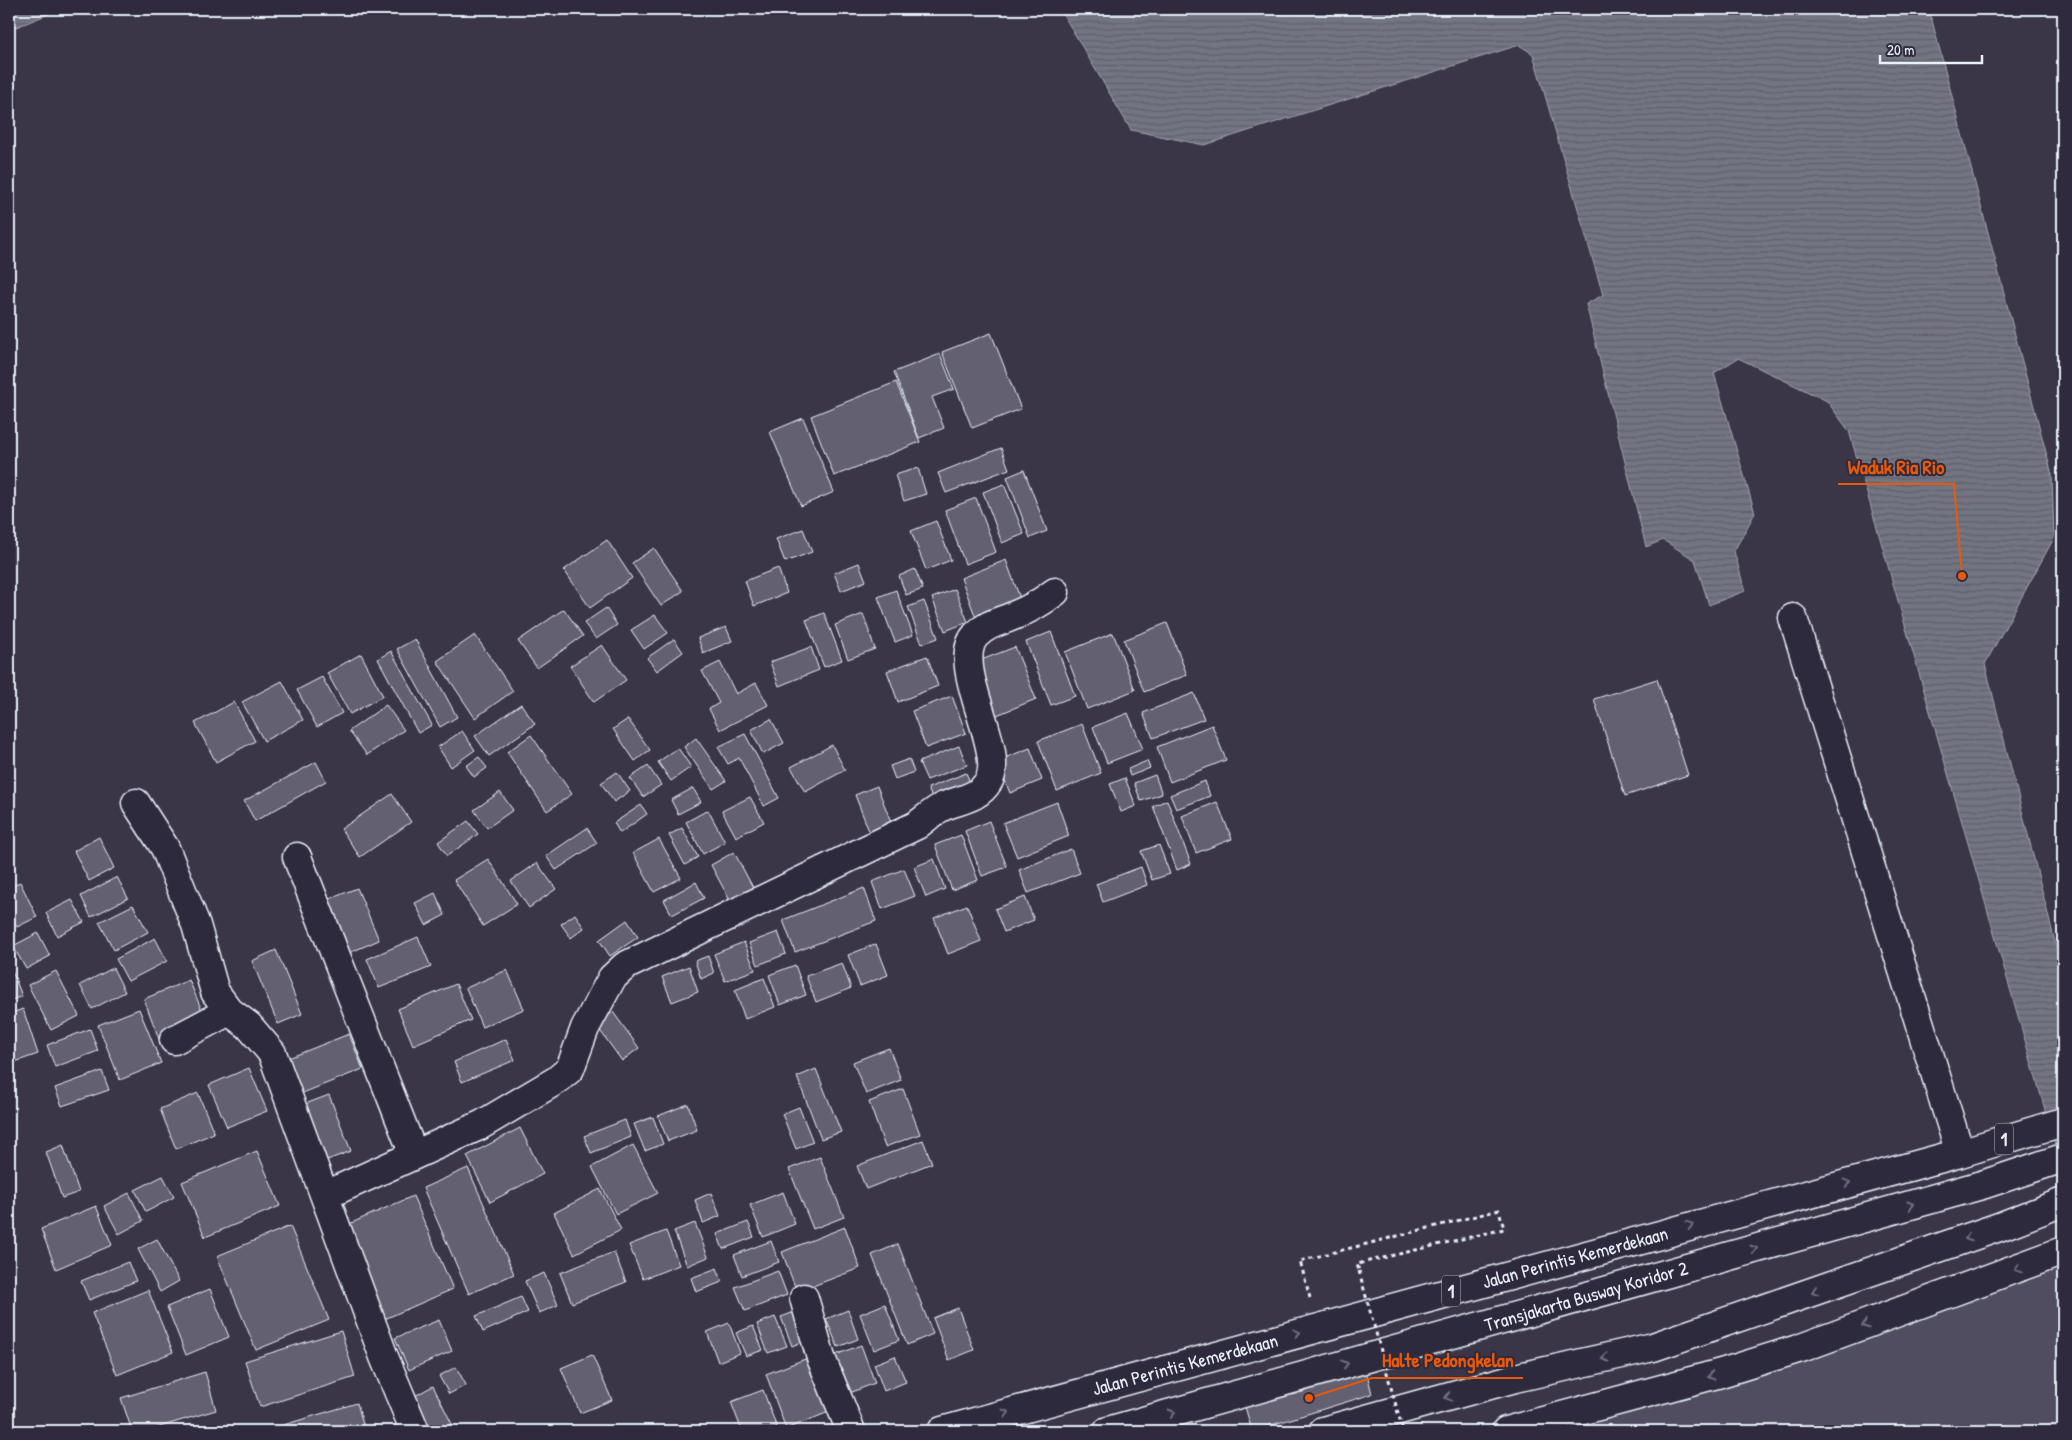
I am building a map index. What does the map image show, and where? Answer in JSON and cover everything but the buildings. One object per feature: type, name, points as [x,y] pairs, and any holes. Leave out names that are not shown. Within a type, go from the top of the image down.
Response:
[{"type":"main road","points":[[326,1195],[505,1112],[558,1080],[570,1069],[585,1028],[612,978],[625,966],[918,825],[942,807],[959,802],[980,791],[988,782],[992,770],[987,738],[972,683],[969,648],[975,636],[990,624],[1013,616],[1043,601],[1055,592]]},
{"type":"main road","points":[[1793,618],[1960,1152]]},
{"type":"main road","points":[[136,803],[165,848],[196,925],[215,992],[228,1011],[249,1026],[272,1053],[326,1195],[384,1357],[415,1431]]},
{"type":"main road","points":[[297,857],[414,1155]]},
{"type":"main road","points":[[174,1040],[228,1011]]},
{"type":"main road","name":"Jalan Perintis Kemerdekaan","points":[[942,1431],[1960,1152],[2055,1124]]},
{"type":"main road","name":"Transjakarta Busway Koridor 2","points":[[1108,1431],[1976,1186],[2060,1159]]},
{"type":"main road","points":[[1323,1431],[1515,1378],[1653,1347],[1999,1227],[2063,1202]]},
{"type":"main road","points":[[1506,1431],[1721,1373],[1801,1348],[2063,1251]]},
{"type":"main road","points":[[804,1298],[821,1358],[851,1431]]},
{"type":"path","points":[[1317,1328],[1300,1261],[1499,1210],[1504,1229],[1357,1264],[1403,1431]]},
{"type":"shaded area","points":[[2063,1251],[2063,1431],[1507,1431]]},
{"type":"water","points":[[9,9],[61,9],[9,30]]},
{"type":"water","points":[[1060,9],[1929,9],[2052,475],[2054,538],[1985,664],[2063,974],[2063,1172],[1849,431],[1827,401],[1738,358],[1714,373],[1755,513],[1734,551],[1745,591],[1709,605],[1695,560],[1663,540],[1646,547],[1586,304],[1603,295],[1533,54],[1519,45],[1204,145],[1131,130]]},
{"type":"place","name":"Waduk Ria Rio","points":[[1962,576]]},
{"type":"place","name":"Halte Pedongkelan","points":[[1309,1398]]}]
